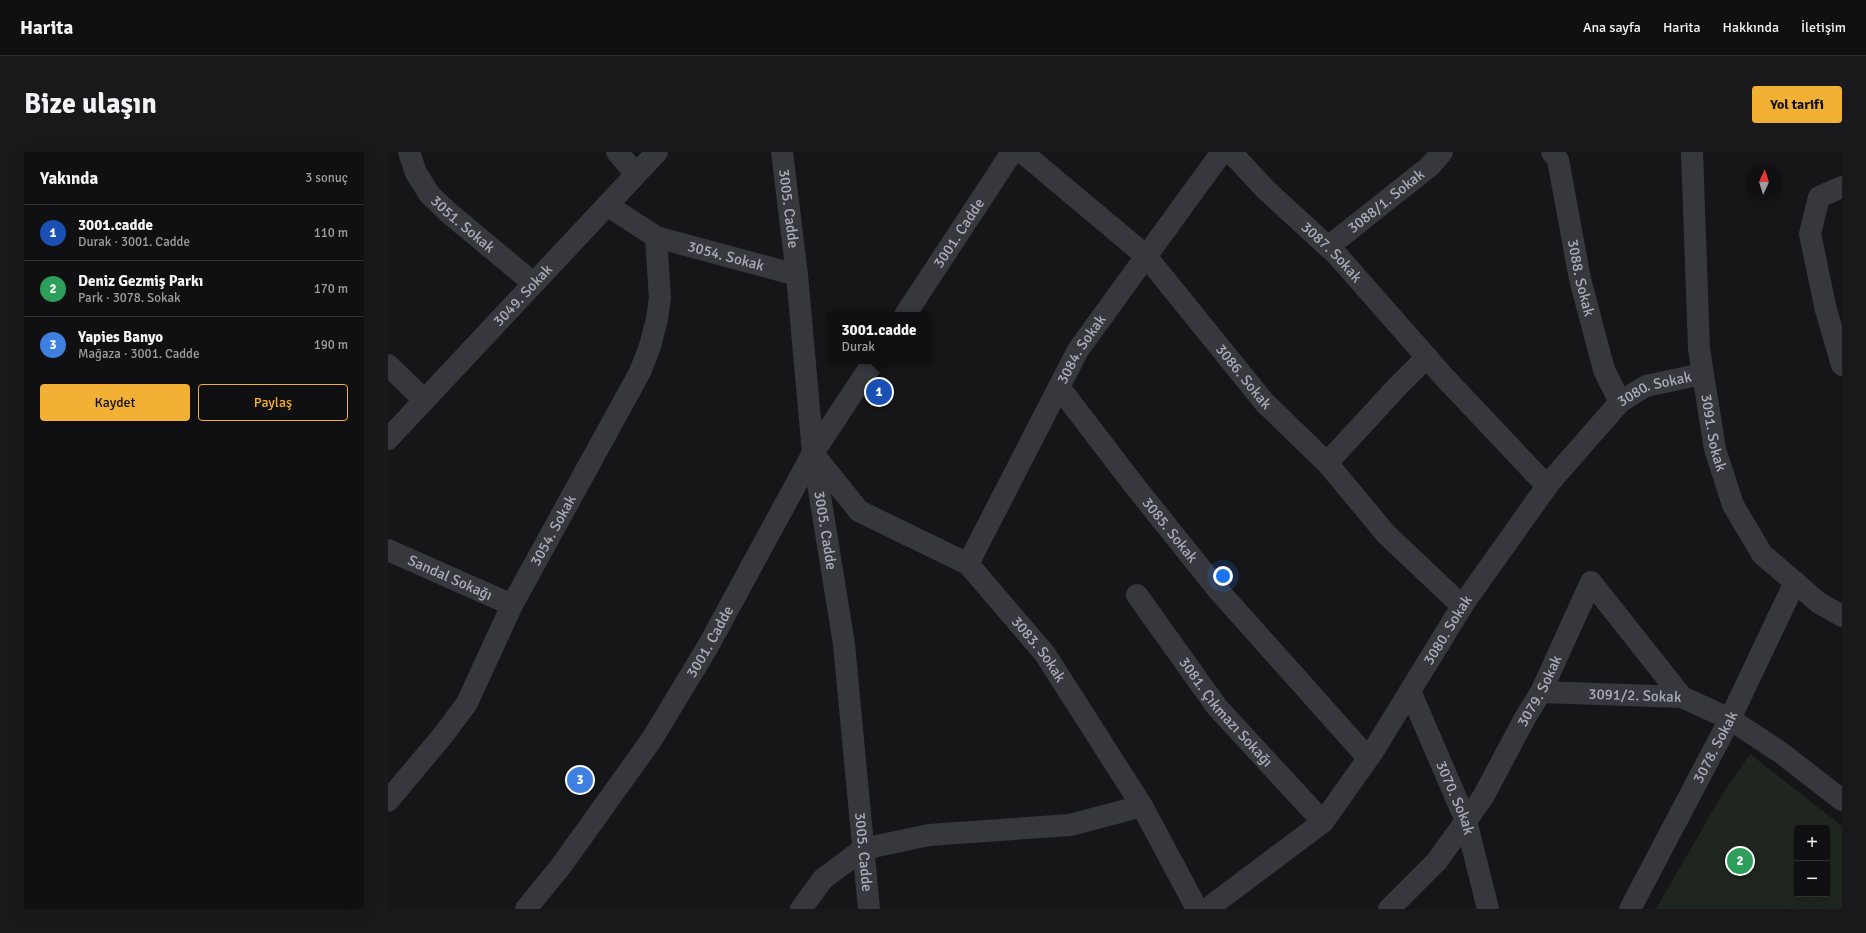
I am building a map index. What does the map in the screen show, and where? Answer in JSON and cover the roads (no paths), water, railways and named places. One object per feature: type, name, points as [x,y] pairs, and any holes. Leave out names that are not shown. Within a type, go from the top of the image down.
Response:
[{"type":"street","name":"3051. Sokak","points":[[409,152],[416,173],[430,195],[449,213],[533,283]]},
{"type":"street","points":[[617,152],[636,174]]},
{"type":"street","name":"3049. Sokak","points":[[388,439],[657,152]]},
{"type":"street","name":"3005. Cadde","points":[[782,152],[797,275],[813,453],[844,644],[862,849],[869,909]]},
{"type":"street","name":"3001. Cadde","points":[[907,312],[1012,152]]},
{"type":"street","name":"3086. Sokak","points":[[1022,152],[1146,256],[1265,403],[1327,463],[1386,534],[1462,606]]},
{"type":"street","name":"3084. Sokak","points":[[968,564],[1078,350],[1222,152]]},
{"type":"street","name":"3087. Sokak","points":[[1231,152],[1266,189],[1328,247],[1427,358],[1547,486]]},
{"type":"street","name":"3088/1. Sokak","points":[[1328,247],[1430,166],[1442,152]]},
{"type":"street","name":"3091. Sokak","points":[[1692,152],[1698,349],[1715,449],[1733,506],[1762,554],[1819,603],[1842,616]]},
{"type":"street","name":"3088. Sokak","points":[[1556,155],[1580,279],[1604,370],[1620,402]]},
{"type":"street","points":[[1842,187],[1819,197],[1810,234],[1826,310],[1842,365]]},
{"type":"street","name":"3054. Sokak","points":[[607,205],[656,237],[797,275]]},
{"type":"street","name":"3054. Sokak","points":[[388,801],[444,734],[467,703],[512,605],[640,372],[657,319],[660,298],[656,237]]},
{"type":"street","points":[[1327,463],[1397,387],[1427,358]]},
{"type":"street","name":"3001. Cadde","points":[[526,909],[561,866],[652,738],[706,648],[813,453],[872,364]]},
{"type":"street","points":[[388,366],[424,400]]},
{"type":"street","name":"3080. Sokak","points":[[1207,909],[1323,822],[1368,758],[1462,606],[1547,486],[1620,402],[1646,386],[1702,374]]},
{"type":"street","name":"3085. Sokak","points":[[1059,386],[1134,485],[1218,590],[1368,758]]},
{"type":"street","name":"3083. Sokak","points":[[813,453],[859,511],[968,564],[1045,654],[1142,806],[1198,909]]},
{"type":"street","name":"Sandal Sokağı","points":[[388,550],[512,605]]},
{"type":"street","name":"3079. Sokak","points":[[1389,909],[1437,861],[1483,797],[1525,718],[1541,692],[1591,582],[1682,697]]},
{"type":"street","name":"3078. Sokak","points":[[1630,909],[1730,719],[1795,582]]},
{"type":"street","name":"3081. Çıkmazı Sokağı","points":[[1137,595],[1217,707],[1323,822]]},
{"type":"street","points":[[1819,603],[1842,602]]},
{"type":"street","name":"3070. Sokak","points":[[1410,691],[1466,821],[1488,909]]},
{"type":"street","name":"3091/2. Sokak","points":[[1541,692],[1682,697],[1730,719],[1780,752],[1842,800]]},
{"type":"street","points":[[801,909],[823,879],[862,849],[929,835],[1070,825],[1142,806]]},
{"type":"place","name":"3001.cadde","points":[[879,392]]},
{"type":"place","name":"Yapies Banyo","points":[[580,780]]},
{"type":"place","name":"Deniz Gezmiş Parkı","points":[[1740,861]]}]
